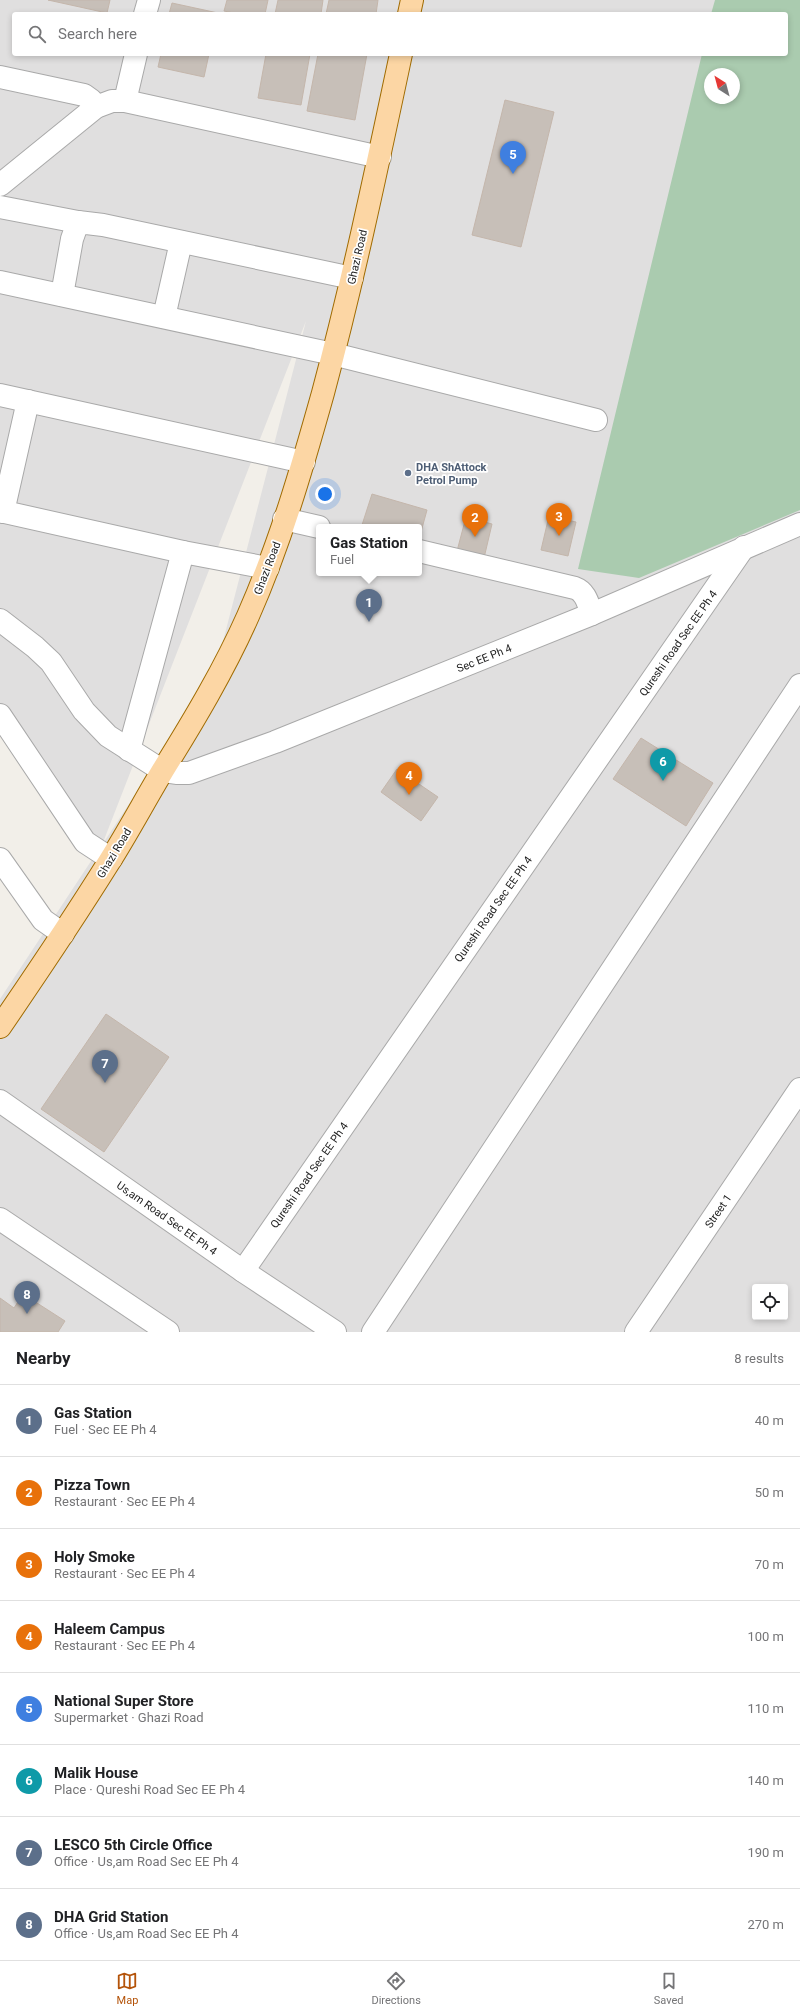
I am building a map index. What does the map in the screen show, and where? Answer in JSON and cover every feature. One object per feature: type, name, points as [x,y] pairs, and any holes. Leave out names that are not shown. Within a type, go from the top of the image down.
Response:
[{"type":"main road","points":[[409,12],[412,0]]},
{"type":"main road","name":"Ghazi Road","points":[[0,1027],[63,934],[111,859],[215,684],[248,617],[268,568],[304,462],[352,278],[380,157],[401,56]]},
{"type":"street","points":[[145,12],[148,0]]},
{"type":"street","points":[[125,101],[136,56]]},
{"type":"street","points":[[0,77],[84,95],[91,100],[96,107]]},
{"type":"street","points":[[0,184],[96,107],[112,101],[125,101],[380,157]]},
{"type":"street","points":[[0,207],[78,222],[103,225],[352,278]]},
{"type":"street","points":[[62,295],[72,239],[78,222]]},
{"type":"street","points":[[164,317],[181,242]]},
{"type":"street","points":[[0,282],[333,354],[596,420]]},
{"type":"street","points":[[0,395],[304,462]]},
{"type":"street","points":[[28,401],[2,511],[183,552],[268,568]]},
{"type":"street","points":[[284,519],[316,526]]},
{"type":"street","name":"Sec EE Ph 4","points":[[163,770],[176,774],[189,773],[274,742],[592,614],[800,524]]},
{"type":"street","name":"Qureshi Road Sec EE Ph 4","points":[[243,1271],[744,547]]},
{"type":"street","points":[[129,750],[183,552]]},
{"type":"street","points":[[422,552],[575,588],[580,590],[585,595],[592,614]]},
{"type":"street","points":[[0,620],[35,647],[51,662],[70,693],[96,725],[108,736],[163,770]]},
{"type":"street","points":[[373,1332],[800,685]]},
{"type":"street","points":[[0,715],[85,842],[111,859]]},
{"type":"street","points":[[0,858],[43,920],[63,934]]},
{"type":"street","name":"Street 1","points":[[636,1332],[800,1089]]},
{"type":"street","name":"Us,am Road Sec EE Ph 4","points":[[0,1101],[243,1271],[335,1332]]},
{"type":"street","points":[[0,1220],[168,1332]]},
{"type":"shaded area","points":[[0,0],[800,0],[800,1332],[0,1332],[0,999],[97,852],[0,715]],"holes":[[[306,321],[200,730],[154,766],[102,845]]]},
{"type":"green space","points":[[715,0],[800,0],[800,510],[639,578],[578,569],[702,56],[788,56],[788,12],[712,12]]},
{"type":"building","points":[[48,0],[110,0],[107,12]]},
{"type":"building","points":[[227,0],[268,0],[265,12],[224,11]]},
{"type":"building","points":[[278,0],[323,0],[321,12],[275,12]]},
{"type":"building","points":[[329,0],[378,0],[376,12],[326,12]]},
{"type":"building","points":[[172,3],[213,12],[170,12]]},
{"type":"building","points":[[161,56],[209,56],[204,77],[158,67]]},
{"type":"building","points":[[266,56],[310,56],[301,105],[258,98]]},
{"type":"building","points":[[318,56],[367,56],[355,120],[307,111]]},
{"type":"building","points":[[505,100],[554,112],[521,247],[472,235]]},
{"type":"building","points":[[372,494],[427,510],[422,528],[422,524],[362,524]]},
{"type":"building","points":[[549,516],[576,522],[568,556],[541,550]]},
{"type":"building","points":[[466,517],[492,524],[484,558],[457,551]]},
{"type":"building","points":[[641,738],[713,783],[686,826],[613,779]]},
{"type":"building","points":[[397,769],[438,797],[421,821],[381,792]]},
{"type":"building","points":[[106,1014],[169,1057],[104,1152],[41,1109]]},
{"type":"building","points":[[23,1294],[65,1321],[58,1332],[0,1332],[0,1298],[14,1308]]},
{"type":"place","name":"National Super Store","points":[[513,174]]},
{"type":"place","name":"DHA ShAttock Petrol Pump","points":[[408,473]]},
{"type":"place","name":"Holy Smoke","points":[[559,536]]},
{"type":"place","name":"Pizza Town","points":[[475,537]]},
{"type":"place","name":"Gas Station","points":[[369,622]]},
{"type":"place","name":"Malik House","points":[[663,781]]},
{"type":"place","name":"Haleem Campus","points":[[409,795]]},
{"type":"place","name":"LESCO 5th Circle Office","points":[[105,1083]]},
{"type":"place","name":"DHA Grid Station","points":[[27,1314]]}]
